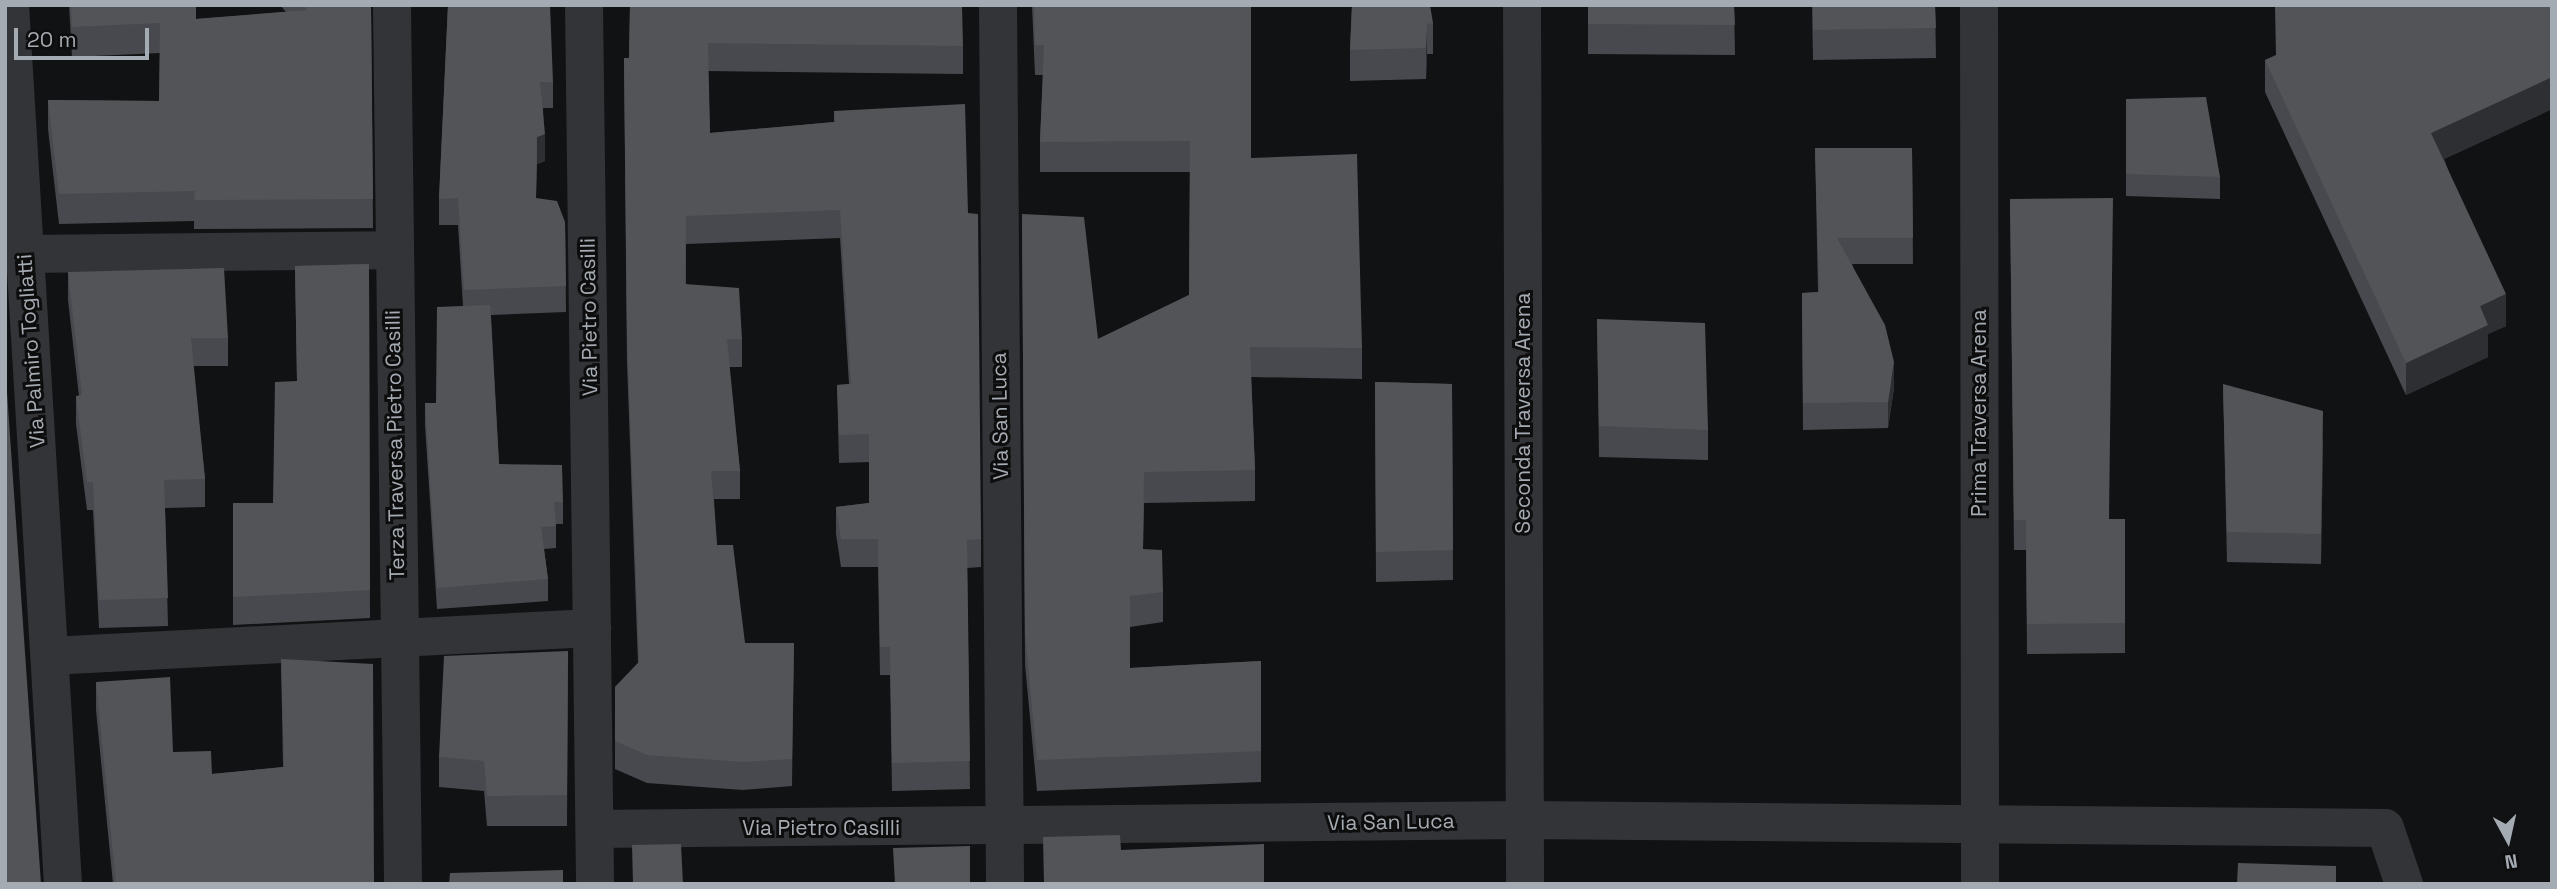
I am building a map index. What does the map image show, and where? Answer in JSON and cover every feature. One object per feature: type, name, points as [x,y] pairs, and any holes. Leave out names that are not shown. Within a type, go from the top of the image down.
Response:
[{"type":"street","name":"Via Palmiro Togliatti","points":[[10,5],[63,884]]},
{"type":"street","name":"Terza Traversa Pietro Casilli","points":[[391,5],[390,250],[403,884]]},
{"type":"street","name":"Via Pietro Casilli","points":[[584,5],[594,884]]},
{"type":"street","name":"Via San Luca","points":[[998,5],[1005,884]]},
{"type":"street","name":"Seconda Traversa Arena","points":[[1522,5],[1525,884]]},
{"type":"street","name":"Prima Traversa Arena","points":[[1979,5],[1980,884]]},
{"type":"street","points":[[25,254],[390,250]]},
{"type":"street","points":[[50,656],[592,628]]},
{"type":"street","points":[[1524,820],[1980,821],[2385,828],[2404,884]]},
{"type":"street","name":"Via San Luca","points":[[1005,827],[1524,820]]},
{"type":"street","name":"Via Pietro Casilli","points":[[595,829],[1005,827]]},
{"type":"building","points":[[71,5],[196,5],[196,19],[307,10],[303,5],[371,5],[373,199],[194,200],[195,191],[59,194],[48,100],[159,101],[160,23],[72,27]]},
{"type":"building","points":[[448,5],[550,5],[553,82],[540,82],[545,134],[537,137],[536,198],[557,201],[565,222],[566,286],[464,290],[458,198],[439,199]]},
{"type":"building","points":[[630,5],[962,5],[963,46],[708,43],[710,133],[835,122],[834,111],[965,104],[968,213],[978,214],[981,539],[967,540],[970,761],[892,763],[890,647],[880,647],[878,539],[841,539],[836,507],[869,503],[869,434],[839,435],[837,385],[851,384],[840,210],[686,216],[685,284],[739,288],[742,339],[727,339],[740,471],[711,471],[717,545],[733,545],[745,643],[794,643],[792,759],[743,762],[647,755],[615,741],[615,687],[639,662],[627,335],[624,58],[629,58]]},
{"type":"building","points":[[1034,5],[1251,5],[1251,158],[1357,154],[1362,348],[1250,347],[1255,470],[1144,472],[1143,549],[1162,550],[1163,592],[1130,596],[1130,668],[1261,661],[1261,751],[1037,760],[1025,634],[1022,214],[1084,217],[1098,339],[1189,295],[1190,141],[1040,142],[1044,45],[1035,45]]},
{"type":"building","points":[[1352,5],[1430,5],[1433,23],[1427,24],[1426,48],[1350,50]]},
{"type":"building","points":[[1588,5],[1734,5],[1735,25],[1588,24]]},
{"type":"building","points":[[1813,5],[1935,5],[1936,28],[1813,30]]},
{"type":"building","points":[[2275,5],[2552,5],[2552,77],[2431,133],[2506,294],[2480,306],[2488,325],[2406,363],[2265,60],[2276,55]]},
{"type":"building","points":[[2206,97],[2220,177],[2126,174],[2126,99]]},
{"type":"building","points":[[1815,148],[1912,148],[1913,238],[1837,238],[1885,325],[1894,362],[1888,402],[1803,403],[1802,293],[1819,292]]},
{"type":"building","points":[[2113,198],[2109,519],[2125,519],[2125,623],[2027,624],[2026,520],[2014,520],[2010,199]]},
{"type":"building","points":[[369,264],[370,590],[233,597],[233,503],[273,503],[275,382],[297,381],[295,266]]},
{"type":"building","points":[[224,268],[228,338],[191,338],[205,479],[164,480],[168,598],[99,600],[93,482],[87,482],[76,396],[82,395],[68,272]]},
{"type":"building","points":[[490,305],[499,464],[562,465],[563,502],[554,502],[556,526],[541,527],[548,579],[437,588],[425,403],[436,403],[437,307]]},
{"type":"building","points":[[1597,319],[1705,323],[1708,430],[1599,426]]},
{"type":"building","points":[[5,363],[41,884],[5,884]]},
{"type":"building","points":[[1375,382],[1452,384],[1453,550],[1376,552]]},
{"type":"building","points":[[2223,384],[2323,411],[2321,534],[2227,532]]},
{"type":"building","points":[[568,651],[567,795],[487,796],[484,761],[439,757],[444,656]]},
{"type":"building","points":[[281,659],[373,664],[374,884],[116,884],[96,682],[170,677],[173,752],[211,751],[212,774],[284,767]]},
{"type":"building","points":[[1120,835],[1121,850],[1264,844],[1264,884],[1044,884],[1043,837]]},
{"type":"building","points":[[681,844],[683,884],[633,884],[632,845]]},
{"type":"building","points":[[970,846],[970,884],[895,884],[893,848]]},
{"type":"building","points":[[2238,863],[2336,866],[2336,884],[2237,884]]},
{"type":"building","points":[[563,870],[563,884],[449,884],[450,873]]}]
